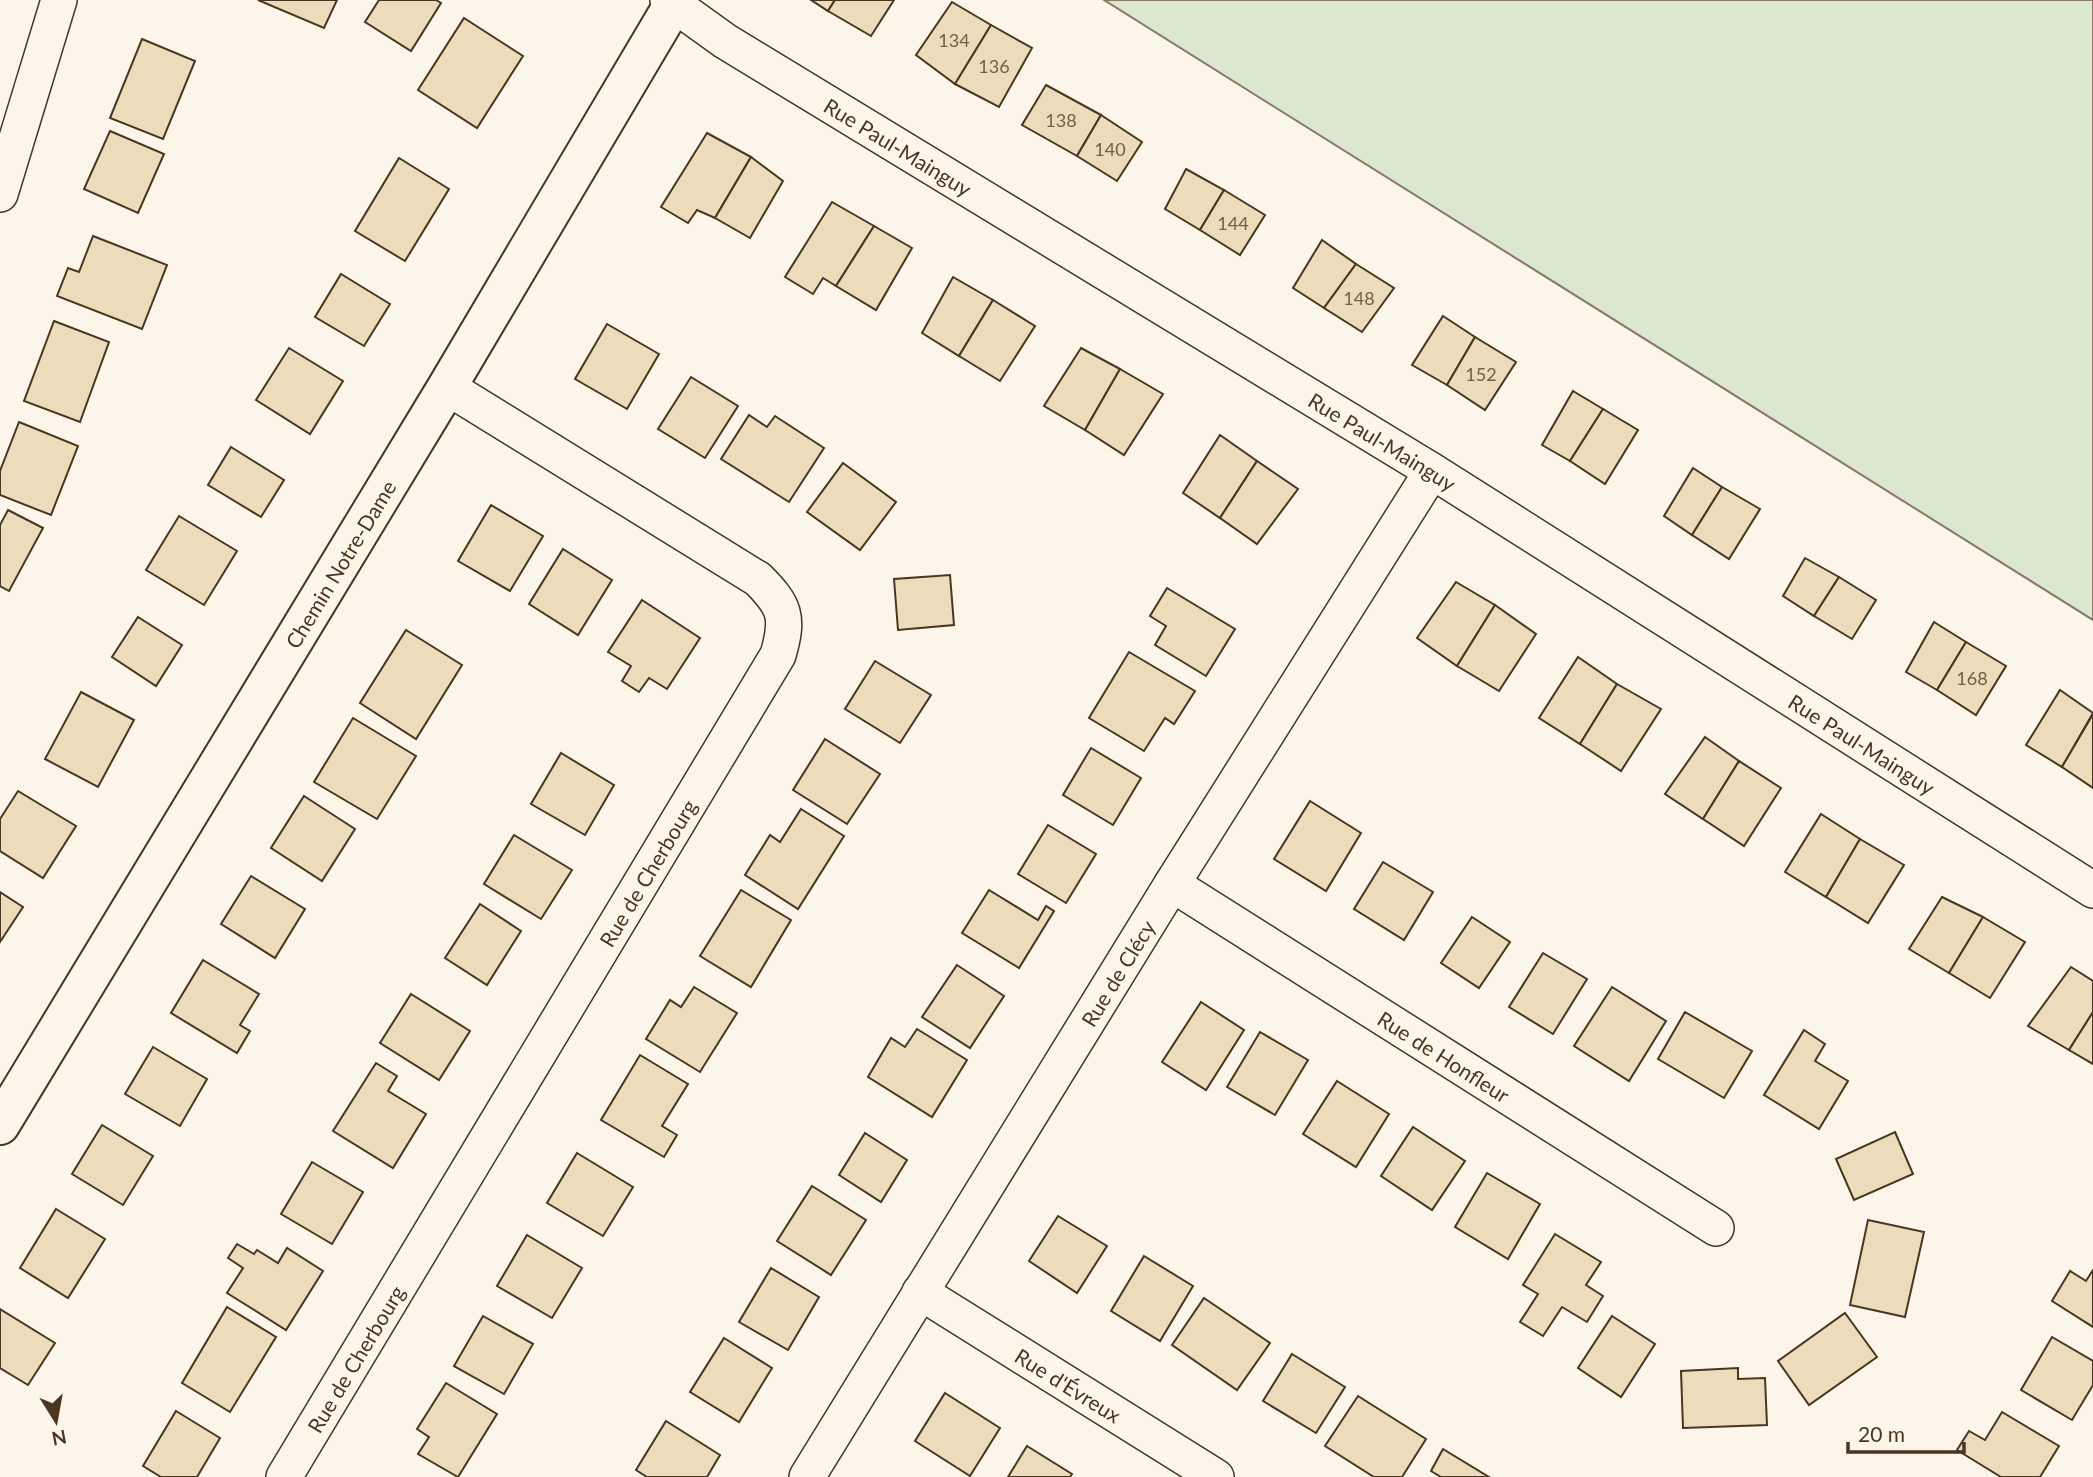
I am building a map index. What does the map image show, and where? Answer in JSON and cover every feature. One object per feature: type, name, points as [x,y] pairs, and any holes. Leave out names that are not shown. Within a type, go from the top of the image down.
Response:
[{"type":"street","points":[[0,194],[59,0]]},
{"type":"street","name":"Chemin Notre-Dame","points":[[0,1125],[447,387],[673,1]]},
{"type":"street","name":"Rue Paul-Mainguy","points":[[673,1],[725,41],[1432,471],[2093,890]]},
{"type":"street","name":"Rue de Cherbourg","points":[[284,1477],[778,655],[786,628],[779,600],[758,579],[447,387]]},
{"type":"street","name":"Rue de Clécy","points":[[807,1477],[1172,884],[1432,471]]},
{"type":"street","name":"Rue de Honfleur","points":[[1172,884],[1716,1228]]},
{"type":"street","name":"Rue d'Évreux","points":[[920,1293],[1216,1477]]},
{"type":"green space","points":[[1104,0],[2093,0],[2093,620]]},
{"type":"building","points":[[258,0],[337,0],[324,28]]},
{"type":"building","points":[[379,0],[436,0],[441,3],[411,51],[365,22]]},
{"type":"building","points":[[811,0],[835,0],[828,11]]},
{"type":"building","points":[[835,0],[894,0],[871,36],[828,11]]},
{"type":"building","points":[[952,2],[991,25],[955,84],[916,55]]},
{"type":"building","points":[[464,18],[523,56],[477,128],[418,90]]},
{"type":"building","points":[[991,25],[1032,48],[999,107],[955,84]]},
{"type":"building","points":[[142,39],[195,61],[163,139],[110,118]]},
{"type":"building","points":[[1046,85],[1101,115],[1077,156],[1022,125]]},
{"type":"building","points":[[1101,115],[1142,142],[1117,181],[1077,156]]},
{"type":"building","points":[[110,131],[164,154],[138,213],[84,189]]},
{"type":"building","points":[[707,133],[751,157],[715,218],[697,210],[688,223],[661,207]]},
{"type":"building","points":[[751,157],[783,181],[750,238],[715,218]]},
{"type":"building","points":[[399,158],[449,189],[405,261],[355,231]]},
{"type":"building","points":[[1186,169],[1224,190],[1200,230],[1165,209]]},
{"type":"building","points":[[1224,190],[1265,215],[1240,255],[1200,230]]},
{"type":"building","points":[[832,202],[874,226],[836,286],[823,278],[813,294],[785,277]]},
{"type":"building","points":[[874,226],[912,248],[876,310],[836,286]]},
{"type":"building","points":[[93,236],[167,265],[142,329],[57,296],[68,268],[79,272]]},
{"type":"building","points":[[1322,240],[1356,264],[1324,308],[1293,288]]},
{"type":"building","points":[[1356,264],[1394,288],[1362,332],[1324,308]]},
{"type":"building","points":[[341,274],[390,304],[364,346],[315,317]]},
{"type":"building","points":[[953,277],[993,300],[959,356],[922,333]]},
{"type":"building","points":[[993,300],[1035,326],[1000,381],[959,356]]},
{"type":"building","points":[[1443,316],[1475,337],[1447,385],[1412,365]]},
{"type":"building","points":[[54,321],[109,342],[80,422],[24,401]]},
{"type":"building","points":[[607,324],[659,354],[627,409],[575,379]]},
{"type":"building","points":[[1475,337],[1516,362],[1485,410],[1447,385]]},
{"type":"building","points":[[289,348],[343,381],[310,434],[256,400]]},
{"type":"building","points":[[1081,348],[1120,369],[1085,430],[1044,406]]},
{"type":"building","points":[[1120,369],[1163,394],[1124,455],[1085,430]]},
{"type":"building","points":[[691,377],[738,406],[705,458],[658,429]]},
{"type":"building","points":[[1573,391],[1603,409],[1570,461],[1542,445]]},
{"type":"building","points":[[1603,409],[1638,430],[1605,484],[1570,461]]},
{"type":"building","points":[[749,415],[767,427],[775,416],[824,448],[789,502],[721,459]]},
{"type":"building","points":[[19,422],[78,446],[51,515],[0,495],[0,471]]},
{"type":"building","points":[[1220,435],[1257,461],[1220,518],[1183,493]]},
{"type":"building","points":[[231,447],[284,480],[261,517],[208,485]]},
{"type":"building","points":[[1257,461],[1298,489],[1257,544],[1220,518]]},
{"type":"building","points":[[843,463],[896,502],[860,550],[807,512]]},
{"type":"building","points":[[1693,468],[1722,487],[1692,535],[1664,516]]},
{"type":"building","points":[[1722,487],[1760,509],[1729,559],[1692,535]]},
{"type":"building","points":[[491,505],[543,536],[510,591],[458,561]]},
{"type":"building","points":[[8,510],[43,528],[9,591],[0,586],[0,525]]},
{"type":"building","points":[[179,516],[237,551],[204,605],[146,570]]},
{"type":"building","points":[[563,549],[612,580],[578,635],[529,604]]},
{"type":"building","points":[[1805,558],[1839,577],[1814,616],[1783,596]]},
{"type":"building","points":[[950,575],[954,625],[898,630],[894,579]]},
{"type":"building","points":[[1839,577],[1876,600],[1852,639],[1814,616]]},
{"type":"building","points":[[1456,582],[1495,605],[1457,666],[1417,638]]},
{"type":"building","points":[[1167,588],[1235,629],[1206,676],[1155,645],[1166,626],[1150,616]]},
{"type":"building","points":[[642,600],[700,638],[667,689],[649,678],[639,692],[622,681],[631,666],[608,652]]},
{"type":"building","points":[[1495,605],[1536,634],[1499,691],[1457,666]]},
{"type":"building","points":[[138,617],[182,645],[156,686],[112,657]]},
{"type":"building","points":[[1934,622],[1966,642],[1937,690],[1906,672]]},
{"type":"building","points":[[406,630],[462,665],[416,739],[360,703]]},
{"type":"building","points":[[1966,642],[2006,666],[1976,715],[1937,690]]},
{"type":"building","points":[[1129,652],[1195,691],[1174,724],[1165,718],[1144,751],[1089,718]]},
{"type":"building","points":[[1578,657],[1617,684],[1580,744],[1539,718]]},
{"type":"building","points":[[875,661],[931,695],[900,743],[845,709]]},
{"type":"building","points":[[1617,684],[1661,709],[1621,771],[1580,744]]},
{"type":"building","points":[[2060,690],[2093,713],[2062,767],[2026,745]]},
{"type":"building","points":[[81,692],[134,720],[98,787],[45,759]]},
{"type":"building","points":[[2093,714],[2093,788],[2062,767]]},
{"type":"building","points":[[353,718],[416,756],[377,819],[314,782]]},
{"type":"building","points":[[1705,737],[1739,761],[1703,819],[1665,794]]},
{"type":"building","points":[[825,739],[880,774],[847,824],[793,790]]},
{"type":"building","points":[[1091,748],[1141,778],[1113,825],[1063,795]]},
{"type":"building","points":[[561,753],[614,785],[585,835],[531,804]]},
{"type":"building","points":[[1739,761],[1781,788],[1744,846],[1703,819]]},
{"type":"building","points":[[18,791],[76,826],[43,878],[0,851],[0,819]]},
{"type":"building","points":[[304,796],[355,829],[322,881],[271,848]]},
{"type":"building","points":[[1310,801],[1361,833],[1326,891],[1274,859]]},
{"type":"building","points":[[801,809],[844,836],[798,909],[745,875],[770,835],[780,842]]},
{"type":"building","points":[[1821,814],[1860,839],[1826,897],[1785,872]]},
{"type":"building","points":[[1048,825],[1096,854],[1066,903],[1018,874]]},
{"type":"building","points":[[514,835],[572,870],[541,919],[484,884]]},
{"type":"building","points":[[1860,839],[1904,865],[1868,923],[1826,897]]},
{"type":"building","points":[[1383,862],[1433,892],[1404,940],[1354,909]]},
{"type":"building","points":[[251,876],[305,909],[275,958],[221,924]]},
{"type":"building","points":[[741,890],[791,920],[751,987],[700,956]]},
{"type":"building","points":[[989,890],[1038,920],[1046,906],[1054,911],[1019,968],[962,933]]},
{"type":"building","points":[[0,892],[23,907],[0,942]]},
{"type":"building","points":[[1942,897],[1983,917],[1949,973],[1909,949]]},
{"type":"building","points":[[480,904],[521,931],[487,985],[445,958]]},
{"type":"building","points":[[1472,917],[1510,942],[1479,988],[1441,963]]},
{"type":"building","points":[[1983,917],[2025,942],[1990,998],[1949,973]]},
{"type":"building","points":[[1543,953],[1587,979],[1553,1034],[1509,1007]]},
{"type":"building","points":[[203,960],[259,994],[240,1025],[250,1031],[237,1053],[171,1013]]},
{"type":"building","points":[[957,965],[1004,996],[970,1048],[922,1017]]},
{"type":"building","points":[[2071,967],[2093,981],[2093,1012],[2069,1050],[2028,1026]]},
{"type":"building","points":[[694,987],[737,1013],[700,1072],[646,1039],[670,1000],[681,1007]]},
{"type":"building","points":[[1612,987],[1666,1021],[1629,1081],[1574,1046]]},
{"type":"building","points":[[411,994],[470,1031],[439,1080],[380,1043]]},
{"type":"building","points":[[1201,1002],[1244,1030],[1206,1090],[1162,1062]]},
{"type":"building","points":[[1685,1012],[1752,1051],[1724,1098],[1658,1059]]},
{"type":"building","points":[[2093,1012],[2093,1064],[2069,1050]]},
{"type":"building","points":[[917,1029],[967,1060],[932,1117],[868,1077],[891,1038],[905,1047]]},
{"type":"building","points":[[1804,1030],[1825,1044],[1815,1061],[1848,1081],[1819,1129],[1764,1095]]},
{"type":"building","points":[[1260,1032],[1308,1060],[1275,1115],[1227,1087]]},
{"type":"building","points":[[153,1047],[207,1079],[180,1126],[125,1094]]},
{"type":"building","points":[[640,1055],[688,1084],[662,1126],[677,1135],[664,1157],[601,1120]]},
{"type":"building","points":[[376,1063],[397,1076],[388,1091],[426,1114],[393,1168],[333,1131]]},
{"type":"building","points":[[1337,1081],[1389,1114],[1356,1167],[1303,1134]]},
{"type":"building","points":[[102,1125],[153,1156],[123,1205],[72,1174]]},
{"type":"building","points":[[1413,1127],[1465,1161],[1432,1210],[1381,1176]]},
{"type":"building","points":[[1895,1132],[1913,1174],[1854,1200],[1836,1159]]},
{"type":"building","points":[[865,1133],[907,1160],[881,1202],[839,1175]]},
{"type":"building","points":[[577,1153],[633,1187],[603,1236],[547,1203]]},
{"type":"building","points":[[312,1162],[363,1192],[332,1244],[281,1214]]},
{"type":"building","points":[[1487,1173],[1540,1204],[1508,1259],[1455,1227]]},
{"type":"building","points":[[812,1186],[866,1220],[831,1275],[777,1241]]},
{"type":"building","points":[[56,1209],[105,1239],[68,1298],[20,1268]]},
{"type":"building","points":[[1058,1216],[1107,1246],[1077,1293],[1029,1261]]},
{"type":"building","points":[[1868,1220],[1924,1232],[1905,1317],[1850,1305]]},
{"type":"building","points":[[1555,1234],[1601,1262],[1586,1285],[1603,1296],[1587,1322],[1562,1307],[1543,1336],[1520,1322],[1538,1294],[1523,1285]]},
{"type":"building","points":[[527,1235],[582,1268],[552,1318],[497,1286]]},
{"type":"building","points":[[237,1244],[254,1254],[257,1250],[278,1263],[287,1248],[323,1271],[286,1330],[227,1293],[243,1268],[228,1258]]},
{"type":"building","points":[[1144,1256],[1193,1286],[1160,1341],[1111,1311]]},
{"type":"building","points":[[771,1268],[819,1297],[788,1350],[739,1322]]},
{"type":"building","points":[[2093,1270],[2093,1327],[2052,1301],[2070,1271],[2086,1281]]},
{"type":"building","points":[[1204,1298],[1270,1343],[1237,1390],[1172,1345]]},
{"type":"building","points":[[227,1307],[276,1337],[230,1412],[182,1383]]},
{"type":"building","points":[[0,1309],[55,1343],[28,1385],[0,1368]]},
{"type":"building","points":[[1845,1313],[1877,1357],[1809,1405],[1778,1361]]},
{"type":"building","points":[[483,1316],[533,1344],[504,1394],[454,1366]]},
{"type":"building","points":[[1612,1316],[1655,1344],[1621,1397],[1578,1368]]},
{"type":"building","points":[[2052,1337],[2093,1361],[2093,1385],[2072,1420],[2021,1390]]},
{"type":"building","points":[[724,1338],[772,1368],[739,1422],[690,1392]]},
{"type":"building","points":[[1292,1354],[1345,1387],[1316,1433],[1263,1401]]},
{"type":"building","points":[[1738,1368],[1738,1379],[1765,1378],[1767,1425],[1683,1428],[1681,1371]]},
{"type":"building","points":[[446,1383],[497,1414],[458,1477],[418,1454],[429,1437],[417,1429]]},
{"type":"building","points":[[945,1393],[1000,1428],[970,1476],[915,1441]]},
{"type":"building","points":[[1358,1396],[1426,1439],[1402,1477],[1374,1477],[1325,1446]]},
{"type":"building","points":[[176,1411],[220,1438],[197,1477],[161,1477],[143,1466]]},
{"type":"building","points":[[2002,1412],[2059,1446],[2040,1477],[2001,1477],[1957,1450],[1969,1431],[1985,1440]]},
{"type":"building","points":[[666,1421],[720,1455],[707,1477],[647,1477],[636,1470]]},
{"type":"building","points":[[1027,1446],[1072,1474],[1070,1477],[1008,1477]]},
{"type":"building","points":[[1443,1449],[1489,1477],[1441,1477],[1431,1471]]}]
